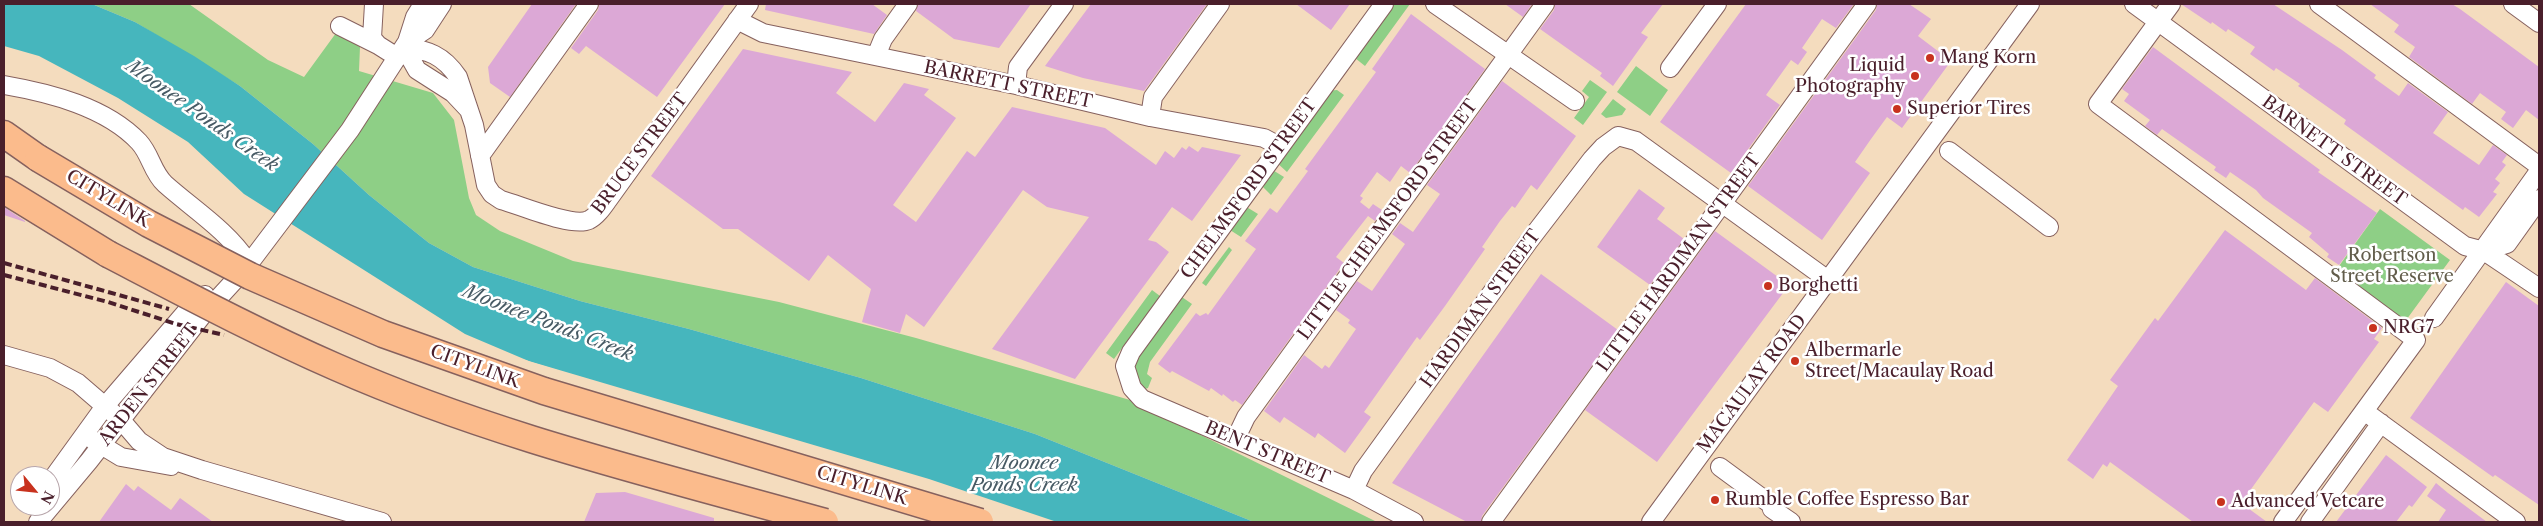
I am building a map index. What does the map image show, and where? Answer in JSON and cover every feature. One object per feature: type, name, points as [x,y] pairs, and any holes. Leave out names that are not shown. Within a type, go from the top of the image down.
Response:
[{"type":"highway","name":"CITYLINK","points":[[4,134],[149,224],[250,276],[382,334],[544,391],[980,522]]},
{"type":"highway","points":[[4,190],[108,254],[219,312],[337,367],[442,407],[551,445],[825,522]]},
{"type":"street","points":[[374,4],[371,34],[378,45]]},
{"type":"street","name":"ARDEN STREET","points":[[38,522],[101,446],[201,317],[261,249],[350,130],[403,49],[414,17],[424,4]]},
{"type":"street","name":"ARDEN STREET","points":[[403,49],[425,30],[442,4]]},
{"type":"street","points":[[480,156],[589,4]]},
{"type":"street","name":"BRUCE STREET","points":[[480,156],[486,185],[492,194],[502,200],[569,221],[581,222],[590,220],[608,200],[750,4]]},
{"type":"street","points":[[876,56],[883,39],[908,4]]},
{"type":"street","points":[[1016,85],[1018,67],[1064,4]]},
{"type":"street","points":[[1150,117],[1153,97],[1220,4]]},
{"type":"street","name":"CHELMSFORD STREET","points":[[1127,378],[1125,366],[1131,352],[1384,4]]},
{"type":"street","points":[[1435,4],[1575,101]]},
{"type":"street","name":"LITTLE CHELMSFORD STREET","points":[[1236,438],[1246,416],[1545,4]]},
{"type":"street","points":[[1670,68],[1717,4]]},
{"type":"street","name":"LITTLE HARDIMAN STREET","points":[[1491,522],[1867,4]]},
{"type":"street","name":"MACAULAY ROAD","points":[[1650,522],[2030,4]]},
{"type":"street","name":"BARNETT STREET","points":[[2134,4],[2465,246],[2484,251],[2539,288]]},
{"type":"street","points":[[2172,4],[2098,104],[2416,340],[2282,522]]},
{"type":"street","points":[[2318,4],[2539,166]]},
{"type":"street","points":[[2513,4],[2539,23]]},
{"type":"street","name":"BARRETT STREET","points":[[737,20],[763,33],[1016,85],[1150,117],[1264,138],[1279,146]]},
{"type":"street","points":[[340,26],[378,45],[403,49],[417,70],[453,93],[470,114],[480,156]]},
{"type":"street","points":[[4,85],[45,92],[83,106],[125,129],[145,149],[158,177],[229,237],[248,262]]},
{"type":"street","name":"HARDIMAN STREET","points":[[1354,490],[1363,471],[1529,241],[1603,147],[1618,136],[1636,141],[1722,202]]},
{"type":"street","points":[[1949,152],[2049,227]]},
{"type":"street","points":[[2434,318],[2484,251],[2539,171]]},
{"type":"street","points":[[2484,251],[2508,244],[2539,199]]},
{"type":"street","points":[[1722,202],[1828,280]]},
{"type":"street","name":"ARDEN STREET","points":[[60,468],[105,406],[185,313],[248,262],[261,249]]},
{"type":"street","points":[[4,355],[50,368],[78,383],[121,420],[139,441],[155,452],[202,470],[382,522]]},
{"type":"street","name":"BENT STREET","points":[[1127,378],[1132,388],[1142,399],[1354,490],[1414,522]]},
{"type":"street","points":[[2364,411],[2516,522]]},
{"type":"street","points":[[2310,522],[2381,423]]},
{"type":"street","points":[[84,433],[101,446],[126,458],[202,470]]},
{"type":"street","points":[[1720,467],[1773,506],[1772,509],[1791,522]]},
{"type":"green space","points":[[92,4],[189,4],[268,60],[304,77],[336,33],[360,47],[359,71],[433,93],[454,120],[469,198],[476,215],[500,231],[573,261],[779,302],[916,338],[1130,400],[1377,522],[1254,522],[1035,434],[861,378],[689,329],[580,301],[473,267],[429,243],[369,195],[313,144],[240,86],[135,22]]},
{"type":"green space","points":[[1391,4],[1410,4],[1365,66],[1355,58]]},
{"type":"green space","points":[[1636,66],[1668,90],[1650,116],[1617,92]]},
{"type":"green space","points":[[1590,80],[1607,92],[1583,125],[1574,118],[1589,97],[1582,91]]},
{"type":"green space","points":[[1337,90],[1344,95],[1287,172],[1276,162],[1326,91]]},
{"type":"green space","points":[[1613,99],[1626,109],[1622,115],[1606,118],[1601,114]]},
{"type":"green space","points":[[1271,169],[1284,177],[1271,195],[1261,185]]},
{"type":"green space","points":[[1245,206],[1258,214],[1241,237],[1230,230],[1230,226]]},
{"type":"green space","name":"Robertson Street Reserve","points":[[2380,209],[2450,260],[2404,323],[2334,273]]},
{"type":"green space","points":[[1229,247],[1232,250],[1206,286],[1202,283]]},
{"type":"green space","points":[[1152,290],[1160,296],[1114,359],[1106,353]]},
{"type":"green space","points":[[1179,295],[1192,304],[1150,362],[1147,374],[1152,378],[1148,388],[1145,389],[1134,374],[1135,355]]},
{"type":"water","name":"Moonee Ponds Creek","points":[[4,4],[92,4],[135,22],[194,56],[240,86],[313,144],[369,195],[429,243],[473,267],[580,301],[689,329],[861,378],[1035,434],[1254,522],[1033,522],[906,478],[531,362],[465,334],[244,194],[188,142],[118,98],[39,56],[4,46]]},
{"type":"pier","points":[[505,354],[929,479],[1057,522],[1026,522],[906,481],[530,364]]},
{"type":"building","points":[[532,4],[576,4],[510,97],[490,83],[488,67]]},
{"type":"building","points":[[599,4],[725,4],[657,97],[586,46],[579,54],[571,48],[598,10]]},
{"type":"building","points":[[766,4],[872,4],[887,15],[874,34],[765,10]]},
{"type":"building","points":[[918,4],[1031,4],[999,48],[954,39],[916,11]]},
{"type":"building","points":[[1091,4],[1207,4],[1144,91],[1083,78],[1045,66]]},
{"type":"building","points":[[1296,4],[1350,4],[1331,30]]},
{"type":"building","points":[[1505,4],[1532,4],[1523,17]]},
{"type":"building","points":[[1555,4],[1663,4],[1641,33],[1648,37],[1613,86],[1600,76],[1602,73],[1540,29],[1554,10]]},
{"type":"building","points":[[1746,4],[1854,4],[1836,28],[1822,19],[1802,48],[1807,52],[1798,65],[1791,60],[1766,95],[1780,105],[1731,173],[1660,122]]},
{"type":"building","points":[[1877,4],[1909,4],[1931,19],[1918,36],[1951,61],[1902,128],[1887,117],[1871,139],[1855,162],[1870,173],[1822,240],[1748,186],[1876,10]]},
{"type":"building","points":[[2181,4],[2273,4],[2342,50],[2376,75],[2374,78],[2399,96],[2408,83],[2448,112],[2433,133],[2479,165],[2493,145],[2507,155],[2502,162],[2506,165],[2495,179],[2500,183],[2493,192],[2497,194],[2479,217],[2465,207],[2463,210],[2344,124],[2346,120],[2298,86],[2300,84],[2276,68],[2274,71],[2250,54],[2255,47],[2228,29],[2226,32],[2212,22],[2211,24]]},
{"type":"building","points":[[2370,4],[2452,4],[2460,9],[2539,67],[2539,120],[2526,110],[2513,128],[2501,119],[2506,112],[2480,93],[2472,104],[2409,57],[2415,47],[2394,32],[2399,25]]},
{"type":"building","points":[[1411,14],[1485,69],[1410,173],[1401,166],[1390,182],[1377,172],[1360,196],[1363,198],[1360,202],[1369,209],[1373,204],[1382,210],[1375,221],[1368,216],[1336,257],[1344,263],[1242,405],[1235,400],[1233,402],[1223,394],[1222,396],[1211,388],[1209,391],[1172,371],[1170,373],[1158,364],[1196,313],[1200,316],[1206,313],[1208,315],[1256,249],[1245,241],[1270,208],[1277,213],[1308,171],[1305,169],[1376,72],[1372,69]]},
{"type":"building","points":[[2153,47],[2320,170],[2318,172],[2377,213],[2339,265],[2327,257],[2329,254],[2309,237],[2312,233],[2263,198],[2256,190],[2230,172],[2226,178],[2214,170],[2216,167],[2162,129],[2157,135],[2145,126],[2150,120],[2124,101],[2129,94],[2122,89]]},
{"type":"building","points":[[743,49],[852,72],[836,93],[875,122],[904,83],[929,89],[924,95],[956,118],[893,205],[916,222],[967,151],[975,157],[1012,107],[1105,128],[1156,165],[1165,151],[1174,158],[1182,147],[1186,150],[1189,146],[1198,152],[1202,147],[1241,155],[1192,221],[1172,207],[1148,240],[1156,242],[1169,252],[1075,379],[992,349],[1089,217],[1047,207],[1023,190],[924,327],[906,314],[900,333],[862,322],[871,289],[828,255],[809,281],[738,229],[723,229],[651,176]]},
{"type":"building","points":[[1502,81],[1576,136],[1537,190],[1531,185],[1515,208],[1512,206],[1500,221],[1482,247],[1485,249],[1445,306],[1420,340],[1417,337],[1364,412],[1371,417],[1345,453],[1318,433],[1315,438],[1284,417],[1280,423],[1264,411],[1304,355],[1322,369],[1325,365],[1329,368],[1356,329],[1348,323],[1350,320],[1336,310],[1357,281],[1372,291],[1405,244],[1392,234],[1400,223],[1413,232],[1440,194],[1427,185]]},
{"type":"building","points":[[1639,189],[1665,208],[1657,219],[1684,239],[1650,285],[1597,247]]},
{"type":"building","points":[[4,207],[25,221],[25,222],[4,215]]},
{"type":"building","points":[[2225,230],[2306,290],[2315,278],[2382,328],[2374,339],[2379,342],[2328,412],[2314,402],[2241,503],[2267,522],[2193,522],[2110,462],[2107,467],[2103,464],[2093,479],[2067,460],[2118,386],[2110,380],[2155,318],[2158,321]]},
{"type":"building","points":[[1715,231],[1789,285],[1657,462],[1585,410]]},
{"type":"building","points":[[1541,274],[1618,330],[1482,516],[1481,522],[1467,522],[1392,483]]},
{"type":"building","points":[[2506,282],[2539,306],[2539,505],[2495,475],[2493,477],[2410,418]]},
{"type":"building","points":[[2386,455],[2427,487],[2412,507],[2409,505],[2396,522],[2336,522]]},
{"type":"building","points":[[2436,483],[2487,522],[2438,522],[2446,510],[2427,496]]},
{"type":"building","points":[[126,484],[134,491],[138,486],[171,510],[180,498],[213,522],[99,522]]},
{"type":"building","points":[[625,492],[714,518],[714,522],[584,522],[596,493]]},
{"type":"railway","points":[[4,263],[169,309]]},
{"type":"railway","points":[[4,275],[108,302],[176,324],[224,335]]},
{"type":"place","name":"Mang Korn","points":[[1930,58]]},
{"type":"place","name":"Liquid Photography","points":[[1915,76]]},
{"type":"place","name":"Superior Tires","points":[[1897,109]]},
{"type":"place","name":"Borghetti","points":[[1768,286]]},
{"type":"place","name":"NRG7","points":[[2373,328]]},
{"type":"place","name":"Albermarle Street/Macaulay Road","points":[[1795,361]]},
{"type":"place","name":"Rumble Coffee Espresso Bar","points":[[1715,500]]},
{"type":"place","name":"Advanced Vetcare","points":[[2221,502]]}]
